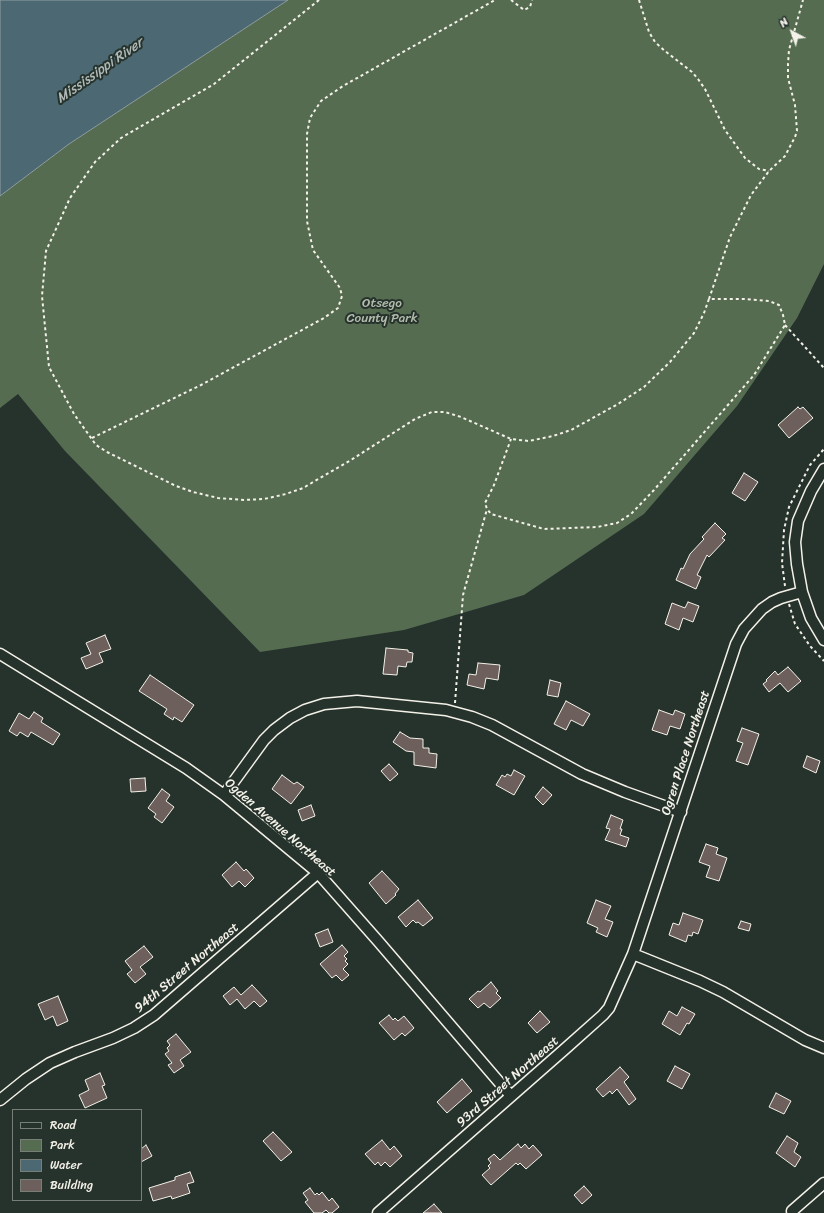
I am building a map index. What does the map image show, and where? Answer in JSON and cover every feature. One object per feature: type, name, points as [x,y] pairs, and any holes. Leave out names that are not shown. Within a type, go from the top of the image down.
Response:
[{"type":"street","points":[[824,469],[811,491],[798,521],[796,542],[797,564],[802,592],[812,618],[824,640]]},
{"type":"street","name":"Ogren Place Northeast","points":[[633,954],[736,644],[744,629],[762,609],[772,602],[802,592]]},
{"type":"street","name":"Ogden Avenue Northeast","points":[[0,654],[186,768],[224,795],[318,873],[511,1096]]},
{"type":"street","points":[[224,795],[264,740],[290,718],[305,710],[324,704],[357,701],[446,710],[492,725],[582,774],[680,812]]},
{"type":"street","name":"94th Street Northeast","points":[[0,1100],[26,1079],[50,1063],[113,1038],[134,1028],[154,1015],[318,873]]},
{"type":"street","points":[[633,954],[723,992],[805,1040],[824,1048]]},
{"type":"street","name":"93rd Street Northeast","points":[[378,1213],[609,1008],[633,954]]},
{"type":"street","points":[[792,1211],[824,1182]]},
{"type":"path","points":[[319,0],[214,84],[121,138],[95,162],[70,198],[46,251],[42,296],[49,367],[74,414],[96,445],[107,452],[176,486],[218,498],[244,500],[264,499],[303,488],[351,460],[415,419],[432,412],[445,412],[461,417],[511,439],[529,441],[553,436],[571,430],[618,404],[644,387],[670,362],[689,339],[704,313],[730,237],[738,219],[751,195],[770,171],[786,156],[795,138],[797,130],[795,106],[788,78],[788,64],[789,50],[803,0]]},
{"type":"path","points":[[92,438],[201,385],[324,318],[338,308],[342,296],[340,288],[313,250],[307,221],[307,134],[310,118],[321,101],[343,86],[495,0]]},
{"type":"path","points":[[511,0],[524,10],[530,7],[532,0]]},
{"type":"path","points":[[639,0],[649,32],[655,42],[692,72],[698,79],[705,89],[724,130],[745,158],[759,169],[770,171]]},
{"type":"path","points":[[709,300],[746,299],[769,301],[779,306],[785,325],[824,368]]},
{"type":"path","points":[[511,439],[494,485],[485,502],[491,514],[544,529],[597,527],[617,523],[630,514],[654,490],[754,374],[785,325]]},
{"type":"path","points":[[454,712],[464,595],[487,508]]},
{"type":"path","points":[[789,605],[795,624],[810,646],[824,661]]},
{"type":"green space","name":"Otsego County Park","points":[[288,0],[824,0],[824,264],[797,318],[737,406],[644,514],[524,595],[404,630],[260,652],[65,451],[18,394],[0,408],[0,196],[69,144]]},
{"type":"water","name":"Mississippi River","points":[[0,0],[288,0],[69,144],[0,196]]},
{"type":"building","points":[[798,407],[800,409],[803,407],[813,418],[789,438],[778,425]]},
{"type":"building","points":[[744,473],[758,482],[745,501],[732,493]]},
{"type":"building","points":[[715,523],[726,534],[722,538],[725,540],[709,557],[707,555],[697,575],[701,577],[696,589],[676,580],[681,568],[683,569],[690,554],[704,539],[702,537]]},
{"type":"building","points":[[688,602],[699,606],[693,622],[683,618],[679,630],[665,624],[672,603],[685,608]]},
{"type":"building","points":[[105,635],[111,649],[99,653],[103,662],[86,669],[81,658],[91,654],[86,643]]},
{"type":"building","points":[[386,648],[408,650],[408,652],[413,653],[412,662],[407,662],[406,667],[398,666],[397,675],[383,674]]},
{"type":"building","points":[[478,663],[500,665],[498,680],[486,678],[484,689],[467,685],[469,674],[476,675]]},
{"type":"building","points":[[788,667],[801,681],[788,692],[780,683],[769,692],[763,684],[767,681],[766,680],[775,671],[778,675]]},
{"type":"building","points":[[150,675],[194,705],[182,722],[174,717],[173,720],[164,714],[167,709],[139,691]]},
{"type":"building","points":[[550,680],[561,683],[558,697],[547,695]]},
{"type":"building","points":[[566,701],[590,714],[583,726],[571,720],[566,730],[554,724]]},
{"type":"building","points":[[659,710],[673,715],[675,710],[685,714],[680,729],[670,726],[667,735],[652,730]]},
{"type":"building","points":[[34,712],[43,718],[41,722],[60,734],[53,745],[31,732],[28,737],[20,732],[17,736],[9,731],[19,713],[29,719]]},
{"type":"building","points":[[742,728],[759,734],[748,765],[736,761],[743,743],[737,741]]},
{"type":"building","points":[[400,732],[410,738],[423,739],[423,748],[429,748],[429,753],[437,754],[436,768],[414,765],[414,752],[406,751],[393,742]]},
{"type":"building","points":[[807,756],[820,761],[816,773],[803,767]]},
{"type":"building","points":[[389,764],[398,774],[390,781],[381,771]]},
{"type":"building","points":[[514,770],[525,776],[514,795],[496,785],[502,775],[505,777],[507,774],[511,776]]},
{"type":"building","points":[[282,775],[294,784],[297,782],[304,787],[291,804],[272,789]]},
{"type":"building","points":[[145,778],[146,791],[131,792],[130,779]]},
{"type":"building","points":[[543,787],[552,795],[543,805],[535,797]]},
{"type":"building","points":[[162,789],[170,795],[166,801],[174,807],[162,823],[154,817],[156,814],[148,808]]},
{"type":"building","points":[[311,805],[315,816],[302,821],[298,810]]},
{"type":"building","points":[[611,815],[623,820],[620,835],[629,838],[626,847],[605,840],[610,829],[606,828]]},
{"type":"building","points":[[706,844],[718,848],[716,854],[727,858],[719,881],[706,877],[710,866],[699,862]]},
{"type":"building","points":[[236,862],[244,871],[246,869],[254,878],[245,887],[239,881],[232,887],[222,875]]},
{"type":"building","points":[[382,871],[399,889],[395,894],[396,895],[386,904],[369,883]]},
{"type":"building","points":[[418,900],[433,918],[423,926],[413,920],[406,927],[398,917]]},
{"type":"building","points":[[596,900],[611,906],[605,919],[613,922],[607,937],[596,932],[598,928],[587,923]]},
{"type":"building","points":[[683,913],[703,920],[698,934],[693,932],[692,936],[688,935],[686,942],[669,935],[673,923],[679,925]]},
{"type":"building","points":[[741,921],[751,924],[749,931],[738,928]]},
{"type":"building","points":[[328,929],[333,942],[320,947],[315,934]]},
{"type":"building","points":[[342,945],[348,952],[344,956],[347,959],[345,961],[348,964],[343,969],[349,975],[342,981],[336,975],[332,978],[320,964]]},
{"type":"building","points":[[144,946],[153,957],[140,967],[146,974],[135,983],[127,974],[132,970],[125,961]]},
{"type":"building","points":[[491,982],[498,991],[496,993],[501,998],[490,1008],[484,1003],[478,1008],[469,999]]},
{"type":"building","points":[[252,985],[267,1001],[260,1007],[254,1001],[245,1009],[237,999],[230,1005],[223,996],[234,987],[241,995]]},
{"type":"building","points":[[58,996],[68,1021],[57,1026],[53,1016],[45,1020],[38,1004]]},
{"type":"building","points":[[682,1007],[695,1014],[689,1024],[687,1023],[680,1035],[662,1024],[669,1011],[677,1016]]},
{"type":"building","points":[[540,1011],[550,1022],[537,1033],[528,1023]]},
{"type":"building","points":[[389,1015],[393,1020],[395,1018],[398,1021],[404,1016],[414,1028],[405,1036],[402,1033],[394,1040],[379,1023]]},
{"type":"building","points":[[176,1034],[191,1052],[180,1060],[184,1066],[174,1073],[168,1065],[172,1063],[165,1054],[169,1051],[167,1048],[170,1045],[167,1041]]},
{"type":"building","points":[[675,1066],[690,1074],[682,1089],[667,1081]]},
{"type":"building","points":[[620,1067],[629,1077],[624,1082],[636,1099],[629,1105],[617,1089],[612,1094],[610,1091],[603,1097],[596,1089]]},
{"type":"building","points":[[100,1073],[105,1085],[102,1086],[107,1098],[85,1108],[79,1095],[89,1090],[85,1080]]},
{"type":"building","points":[[462,1079],[472,1091],[447,1113],[437,1102]]},
{"type":"building","points":[[776,1093],[791,1101],[784,1114],[769,1107]]},
{"type":"building","points":[[273,1132],[292,1152],[281,1161],[263,1141]]},
{"type":"building","points":[[787,1136],[798,1143],[794,1152],[801,1157],[795,1167],[776,1153]]},
{"type":"building","points":[[382,1140],[390,1150],[394,1146],[402,1156],[390,1167],[385,1162],[381,1166],[378,1162],[375,1165],[365,1154]]},
{"type":"building","points":[[518,1144],[521,1148],[525,1144],[529,1149],[533,1145],[542,1155],[526,1169],[520,1163],[518,1165],[516,1163],[491,1185],[482,1175],[490,1168],[488,1166],[491,1163],[488,1159],[494,1154],[500,1160]]},
{"type":"building","points":[[146,1145],[152,1156],[142,1161],[142,1148]]},
{"type":"building","points":[[190,1172],[194,1182],[187,1184],[190,1193],[172,1199],[171,1196],[153,1201],[149,1188],[175,1180],[175,1177]]},
{"type":"building","points":[[584,1186],[592,1195],[582,1204],[574,1195]]},
{"type":"building","points":[[310,1188],[315,1195],[317,1193],[319,1195],[322,1192],[329,1201],[332,1198],[339,1207],[332,1213],[329,1213],[326,1210],[322,1213],[314,1213],[305,1202],[308,1200],[303,1193]]},
{"type":"building","points":[[434,1204],[442,1213],[423,1213]]}]
